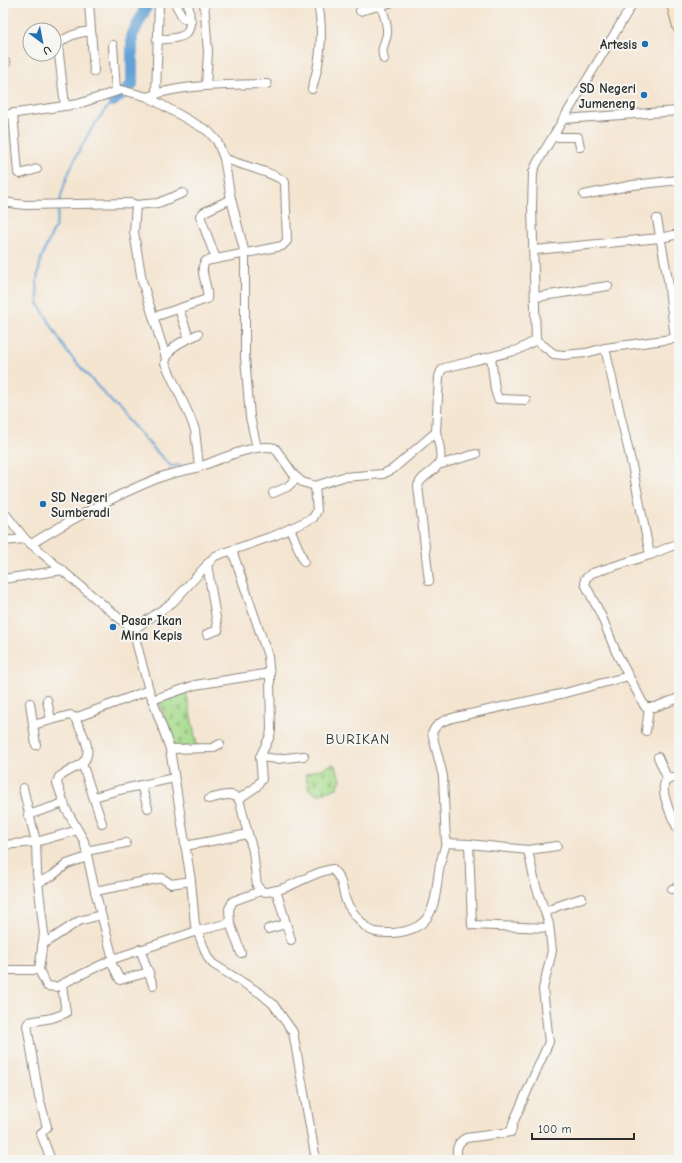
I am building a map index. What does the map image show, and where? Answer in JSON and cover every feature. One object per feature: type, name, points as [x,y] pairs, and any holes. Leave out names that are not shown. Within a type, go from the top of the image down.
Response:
[{"type":"main road","points":[[672,3],[679,28]]},
{"type":"street","points":[[88,3],[94,71]]},
{"type":"street","points":[[156,94],[159,3]]},
{"type":"street","points":[[176,3],[183,18],[191,21]]},
{"type":"street","points":[[157,40],[181,38],[190,29],[191,21],[188,3]]},
{"type":"street","points":[[204,3],[208,52],[206,86]]},
{"type":"street","points":[[312,89],[319,66],[321,46],[318,3]]},
{"type":"street","points":[[365,7],[381,6],[390,3]]},
{"type":"street","points":[[536,340],[535,250],[532,208],[534,172],[563,119],[633,3]]},
{"type":"street","points":[[381,6],[385,16],[387,33],[382,51],[384,59]]},
{"type":"street","points":[[65,106],[58,46],[62,41],[72,36],[91,31]]},
{"type":"street","points":[[113,45],[116,91]]},
{"type":"street","points":[[148,97],[156,94],[206,86],[266,84]]},
{"type":"street","points":[[3,115],[78,104],[116,91],[125,91],[148,97],[208,132],[217,141],[224,158],[231,199],[245,254],[245,356],[250,417],[257,448]]},
{"type":"street","points":[[563,119],[679,111]]},
{"type":"street","points":[[13,113],[18,173],[20,174],[38,169]]},
{"type":"street","points":[[553,137],[578,137],[580,147]]},
{"type":"street","points":[[154,317],[207,299],[208,293],[203,266],[206,261],[282,246],[287,241],[287,185],[275,175],[241,166],[224,158]]},
{"type":"street","points":[[584,195],[634,185],[679,180]]},
{"type":"street","points":[[3,202],[25,205],[131,203],[148,205],[169,200],[183,192]]},
{"type":"street","points":[[216,259],[200,216],[204,212],[231,199]]},
{"type":"street","points":[[138,205],[134,232],[142,281],[166,358],[166,368],[195,430],[199,467]]},
{"type":"street","points":[[536,340],[554,354],[564,355],[586,353],[605,348],[677,338],[657,219]]},
{"type":"street","points":[[535,250],[660,238],[679,234]]},
{"type":"street","points":[[536,297],[608,286]]},
{"type":"street","points":[[179,309],[189,338]]},
{"type":"street","points":[[166,358],[177,344],[198,334]]},
{"type":"street","points":[[438,465],[440,459],[436,432],[441,371],[449,366],[518,350],[536,340]]},
{"type":"street","points":[[605,348],[633,470],[650,555]]},
{"type":"street","points":[[491,357],[495,390],[498,399],[526,400]]},
{"type":"street","points":[[3,541],[28,542],[137,487],[163,476],[199,467],[257,448],[275,448],[297,478],[306,484],[315,486],[343,477],[384,474],[393,469],[436,432]]},
{"type":"street","points":[[430,581],[418,486],[420,480],[438,465],[476,454]]},
{"type":"street","points":[[274,493],[287,487],[297,478]]},
{"type":"street","points":[[133,630],[173,602],[214,556],[276,535],[313,518],[317,511],[315,486]]},
{"type":"street","points":[[3,511],[28,542],[133,630],[152,700],[168,739],[197,931],[208,958],[213,964],[260,993],[273,1004],[293,1032],[316,1160]]},
{"type":"street","points":[[290,528],[304,562]]},
{"type":"street","points":[[649,708],[643,703],[616,652],[601,615],[587,588],[585,579],[592,573],[650,555],[679,543]]},
{"type":"street","points":[[232,550],[268,656],[270,673],[270,736],[260,757],[262,779],[260,783],[239,799]]},
{"type":"street","points":[[207,564],[218,630],[207,634]]},
{"type":"street","points":[[3,579],[63,570]]},
{"type":"street","points":[[152,700],[195,685],[270,673]]},
{"type":"street","points":[[209,799],[230,795],[236,796],[239,799],[252,851],[257,886],[261,891],[266,893],[296,884],[324,870],[332,869],[341,880],[347,903],[368,930],[381,933],[405,931],[416,928],[425,922],[433,908],[446,843],[443,776],[432,732],[435,726],[442,721],[456,717],[565,693],[629,676]]},
{"type":"street","points":[[75,718],[149,690]]},
{"type":"street","points":[[649,708],[679,698]]},
{"type":"street","points":[[47,700],[51,720]]},
{"type":"street","points":[[30,703],[36,745]]},
{"type":"street","points":[[646,731],[649,708]]},
{"type":"street","points":[[33,724],[70,715],[75,718],[88,748],[88,755],[82,763],[62,775],[57,780],[64,803],[84,841],[112,960],[120,980],[149,972]]},
{"type":"street","points":[[170,749],[212,748],[220,744]]},
{"type":"street","points":[[260,757],[277,759],[304,756]]},
{"type":"street","points":[[658,757],[668,780]]},
{"type":"street","points":[[82,763],[102,823]]},
{"type":"street","points":[[94,797],[174,778]]},
{"type":"street","points":[[679,779],[675,778],[668,780],[664,783],[662,790],[679,831]]},
{"type":"street","points":[[141,785],[148,808]]},
{"type":"street","points":[[23,788],[28,815],[36,842],[44,934],[39,970],[47,986],[62,985],[112,960],[140,949],[197,931],[230,923]]},
{"type":"street","points":[[28,815],[64,803]]},
{"type":"street","points":[[3,845],[36,842],[78,830]]},
{"type":"street","points":[[185,846],[248,834]]},
{"type":"street","points":[[39,882],[52,876],[67,864],[87,854],[126,843]]},
{"type":"street","points":[[446,843],[528,850],[557,846]]},
{"type":"street","points":[[469,844],[472,925],[549,928]]},
{"type":"street","points":[[458,1160],[458,1145],[460,1141],[466,1138],[511,1132],[513,1123],[549,1042],[544,989],[552,951],[546,912],[535,883],[528,850]]},
{"type":"street","points":[[95,891],[162,878],[171,884],[190,881]]},
{"type":"street","points":[[276,890],[291,940]]},
{"type":"street","points":[[241,953],[230,923],[229,909],[233,901],[261,891]]},
{"type":"street","points":[[546,912],[564,903],[582,898]]},
{"type":"street","points":[[42,945],[66,928],[79,921],[102,915]]},
{"type":"street","points":[[268,929],[286,924]]},
{"type":"street","points":[[140,949],[153,985]]},
{"type":"street","points":[[3,970],[39,970]]},
{"type":"street","points":[[51,1160],[41,1134],[47,1127],[38,1090],[27,1025],[28,1022],[52,1018],[66,1013],[62,985]]},
{"type":"green space","points":[[186,691],[197,746],[176,748],[159,701]]},
{"type":"green space","points":[[334,764],[341,779],[337,788],[317,795],[309,789],[305,774]]},
{"type":"waterway","points":[[113,101],[132,85],[132,36],[148,3]]},
{"type":"waterway","points":[[60,201],[63,189],[80,148],[96,122],[113,101]]},
{"type":"waterway","points":[[59,208],[56,225],[41,258],[37,280],[38,303],[67,352],[171,466],[181,465]]},
{"type":"place","name":"Artesis","points":[[645,44]]},
{"type":"place","name":"SD Negeri Jumeneng","points":[[644,95]]},
{"type":"place","name":"SD Negeri Sumberadi","points":[[43,504]]},
{"type":"place","name":"Pasar Ikan Mina Kepis","points":[[113,627]]},
{"type":"district","name":"BURIKAN","points":[[358,739]]}]
